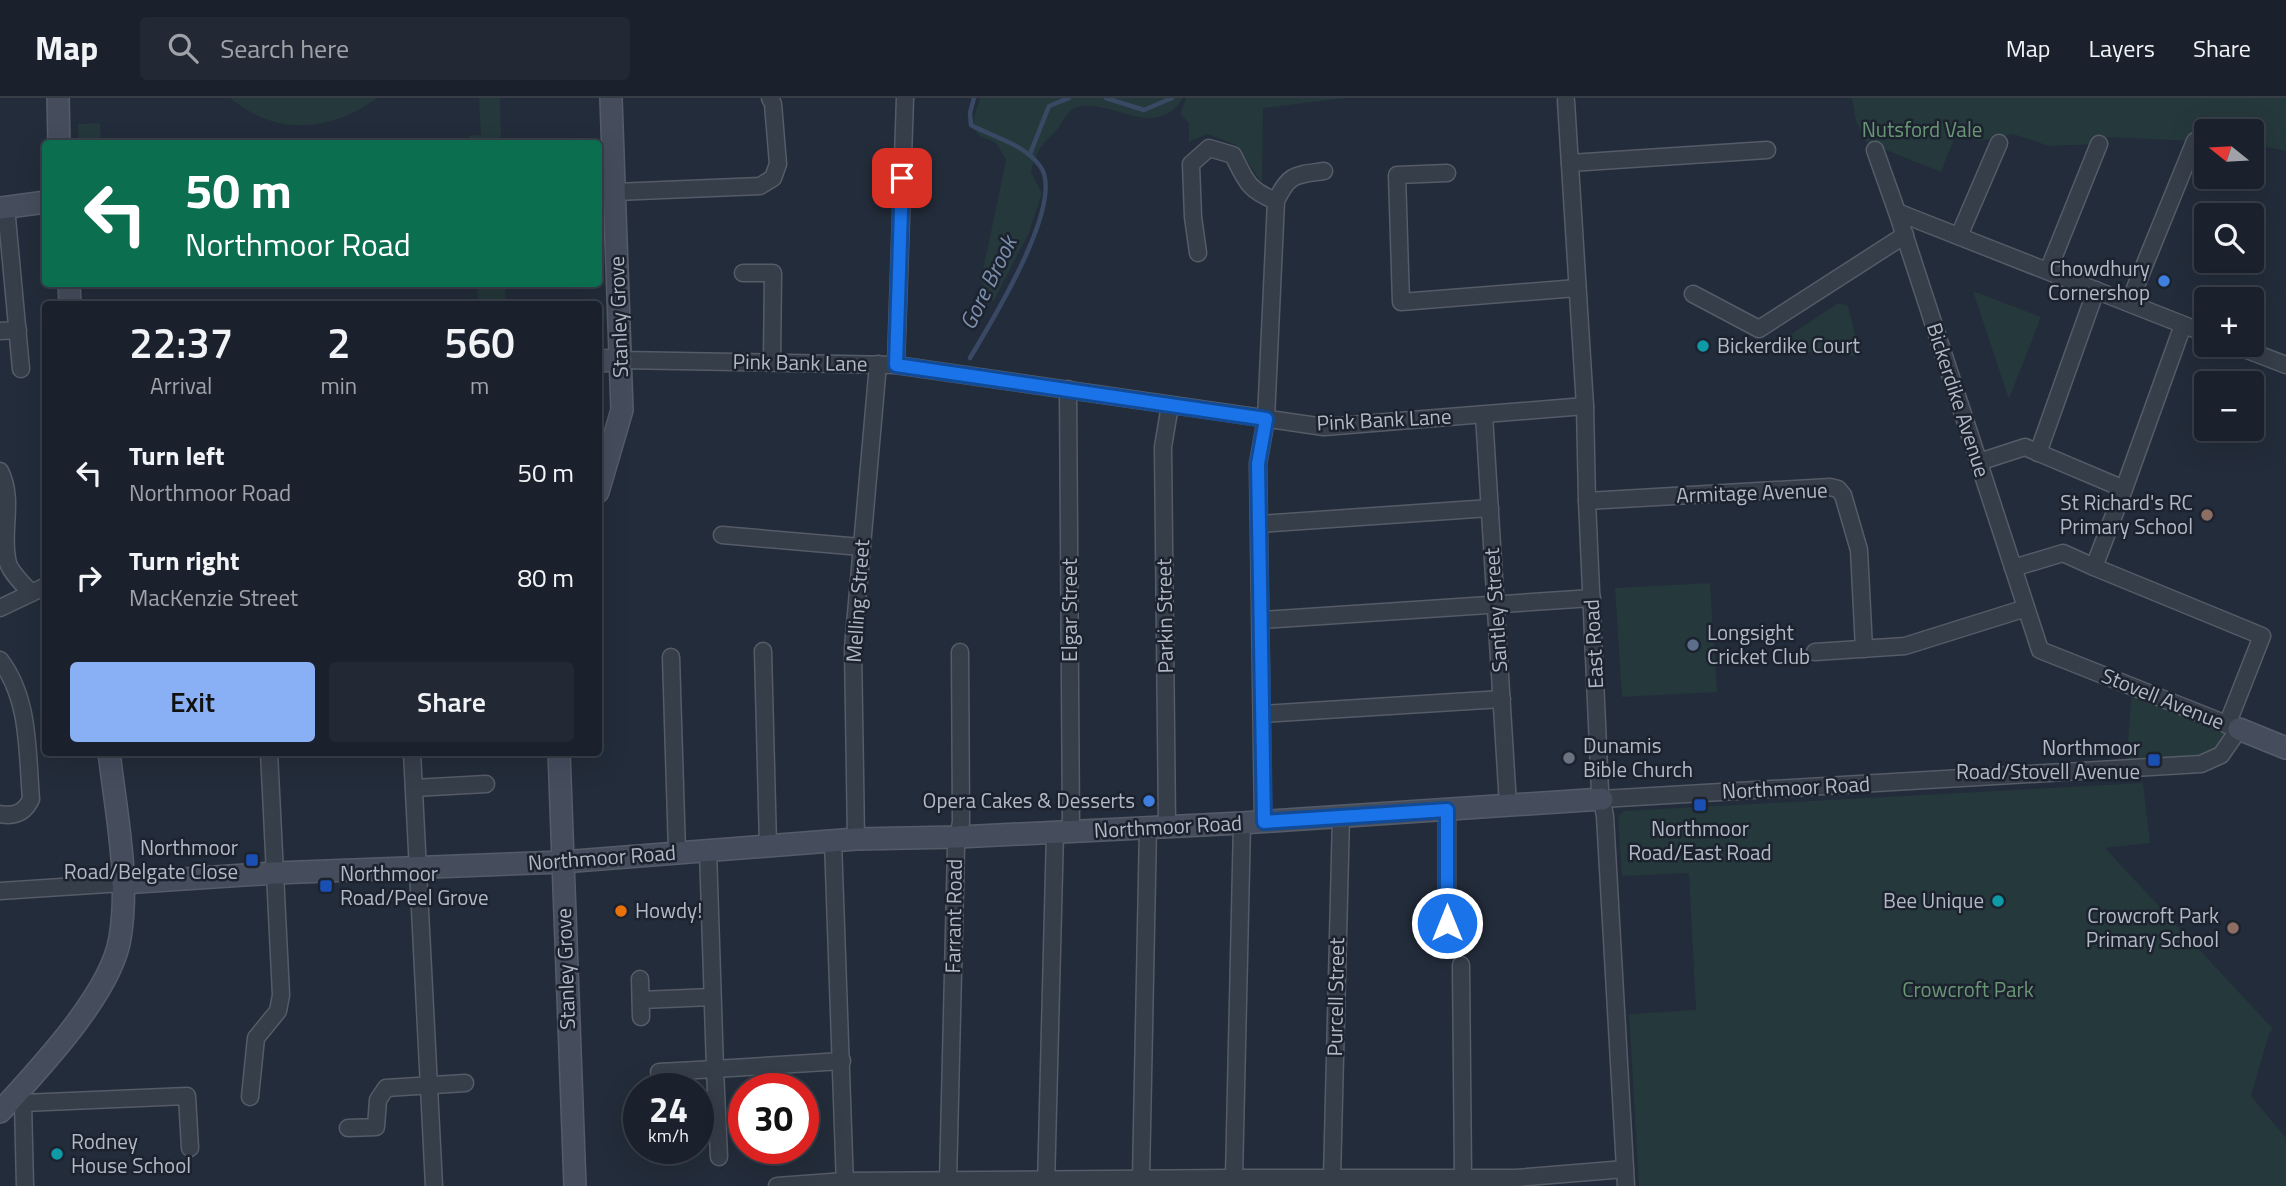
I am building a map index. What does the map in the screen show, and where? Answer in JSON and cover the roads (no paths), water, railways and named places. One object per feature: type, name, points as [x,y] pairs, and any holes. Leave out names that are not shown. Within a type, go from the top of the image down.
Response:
[{"type":"street","points":[[58,98],[59,140]]},
{"type":"street","name":"Stanley Grove","points":[[602,478],[622,410],[611,98]]},
{"type":"street","points":[[615,192],[760,186],[773,178],[778,163],[773,104],[770,98]]},
{"type":"street","points":[[896,365],[905,98]]},
{"type":"street","name":"East Road","points":[[1566,101],[1585,406],[1600,791],[1605,816],[1625,1178]]},
{"type":"street","points":[[1959,236],[1999,143]]},
{"type":"street","points":[[2129,303],[2194,143]]},
{"type":"street","points":[[2048,271],[2099,144]]},
{"type":"street","points":[[1198,253],[1193,217],[1191,164],[1209,148],[1233,155],[1243,177],[1256,193],[1276,201]]},
{"type":"street","points":[[1570,163],[1767,150]]},
{"type":"street","name":"Bickerdike Avenue","points":[[1875,150],[2040,650]]},
{"type":"street","points":[[1264,822],[1258,464],[1266,419],[1276,201],[1284,183],[1297,175],[1324,171]]},
{"type":"street","points":[[1447,173],[1397,176],[1401,302],[1577,288]]},
{"type":"street","points":[[21,369],[3,207],[42,202]]},
{"type":"street","points":[[1897,212],[2194,329]]},
{"type":"street","points":[[1693,295],[1759,329],[1905,235]]},
{"type":"street","points":[[743,273],[773,273],[772,361]]},
{"type":"street","points":[[2038,453],[2096,290]]},
{"type":"street","points":[[2013,568],[2063,552],[2094,567],[2183,325]]},
{"type":"street","points":[[0,331],[18,330]]},
{"type":"street","points":[[2264,357],[2286,365]]},
{"type":"street","name":"Pink Bank Lane","points":[[602,361],[772,361],[896,365],[1324,427],[1585,406]]},
{"type":"street","name":"Melling Street","points":[[856,839],[853,648],[878,364]]},
{"type":"street","name":"Elgar Street","points":[[1046,1183],[1063,832],[1068,389]]},
{"type":"street","name":"Parkin Street","points":[[1138,1181],[1158,827],[1163,447],[1170,405]]},
{"type":"street","name":"Santley Street","points":[[1484,415],[1508,805]]},
{"type":"street","points":[[1979,462],[2025,447],[2124,489]]},
{"type":"street","points":[[0,471],[8,509],[4,537],[8,564],[38,590],[0,608]]},
{"type":"street","name":"Armitage Avenue","points":[[1587,501],[1830,487],[1838,489],[1843,495],[1859,550],[1864,649]]},
{"type":"street","points":[[1260,524],[1490,508]]},
{"type":"street","points":[[722,535],[861,547]]},
{"type":"street","name":"Northmoor Road","points":[[123,883],[275,873],[562,862],[856,839],[958,838],[1242,824],[1602,799],[2201,764],[2221,755],[2233,727],[2262,636],[2094,567]]},
{"type":"street","points":[[1262,620],[1592,598]]},
{"type":"street","points":[[1815,652],[1905,646],[2026,608]]},
{"type":"street","name":"Stovell Avenue","points":[[2040,650],[2286,748]]},
{"type":"street","points":[[763,651],[768,845]]},
{"type":"street","name":"Farrant Road","points":[[948,1181],[956,848],[961,822],[960,652]]},
{"type":"street","points":[[671,656],[677,852]]},
{"type":"street","points":[[0,660],[9,672],[20,701],[31,799],[19,814],[0,814]]},
{"type":"street","points":[[1262,713],[1502,699]]},
{"type":"street","points":[[0,1112],[19,1100],[97,993],[111,967],[120,939],[123,883],[109,756]]},
{"type":"street","points":[[250,1097],[256,1038],[278,1011],[281,995],[269,756]]},
{"type":"street","points":[[412,756],[434,1186]]},
{"type":"street","name":"Stanley Grove","points":[[559,756],[575,1186]]},
{"type":"street","points":[[414,788],[486,785]]},
{"type":"street","points":[[1447,810],[1447,923]]},
{"type":"street","name":"Purcell Street","points":[[1325,1181],[1341,816]]},
{"type":"street","points":[[1231,1180],[1242,824]]},
{"type":"street","points":[[834,841],[845,1183]]},
{"type":"street","points":[[708,850],[719,1157]]},
{"type":"street","points":[[0,891],[123,883]]},
{"type":"street","points":[[1461,965],[1463,1178]]},
{"type":"street","points":[[640,979],[641,1017]]},
{"type":"street","points":[[640,1000],[712,998]]},
{"type":"street","points":[[659,1072],[842,1061]]},
{"type":"street","points":[[348,1128],[376,1127],[378,1100],[386,1088],[465,1083]]},
{"type":"street","points":[[19,1100],[187,1096],[190,1148]]},
{"type":"street","points":[[19,1100],[25,1186]]},
{"type":"street","points":[[777,1186],[948,1181],[1046,1183],[1231,1180],[1419,1183],[1463,1178],[1517,1182],[1625,1178]]},
{"type":"waterway","name":"Gore Brook","points":[[970,358],[1023,262],[1043,206],[1046,183],[1040,166],[1026,152],[971,125],[970,113],[974,98]]},
{"type":"waterway","points":[[1030,154],[1049,106],[1069,98]]},
{"type":"waterway","points":[[1106,98],[1144,110],[1172,98]]},
{"type":"place","name":"Chowdhury Cornershop","points":[[2164,281]]},
{"type":"place","name":"Bickerdike Court","points":[[1703,346]]},
{"type":"place","name":"St Richard's RC Primary School","points":[[2207,515]]},
{"type":"place","name":"Longsight Cricket Club","points":[[1693,645]]},
{"type":"place","name":"Dunamis Bible Church","points":[[1569,758]]},
{"type":"place","name":"Northmoor Road/Stovell Avenue","points":[[2154,760]]},
{"type":"place","name":"Opera Cakes & Desserts","points":[[1149,801]]},
{"type":"place","name":"Northmoor Road/East Road","points":[[1700,805]]},
{"type":"place","name":"Northmoor Road/Belgate Close","points":[[252,860]]},
{"type":"place","name":"Northmoor Road/Peel Grove","points":[[326,886]]},
{"type":"place","name":"Bee Unique","points":[[1998,901]]},
{"type":"place","name":"Howdy!","points":[[621,911]]},
{"type":"place","name":"Crowcroft Park Primary School","points":[[2233,928]]},
{"type":"place","name":"Rodney House School","points":[[57,1154]]},
{"type":"park label","name":"Nutsford Vale","points":[[1922,130]]},
{"type":"park label","name":"Crowcroft Park","points":[[1968,990]]}]
